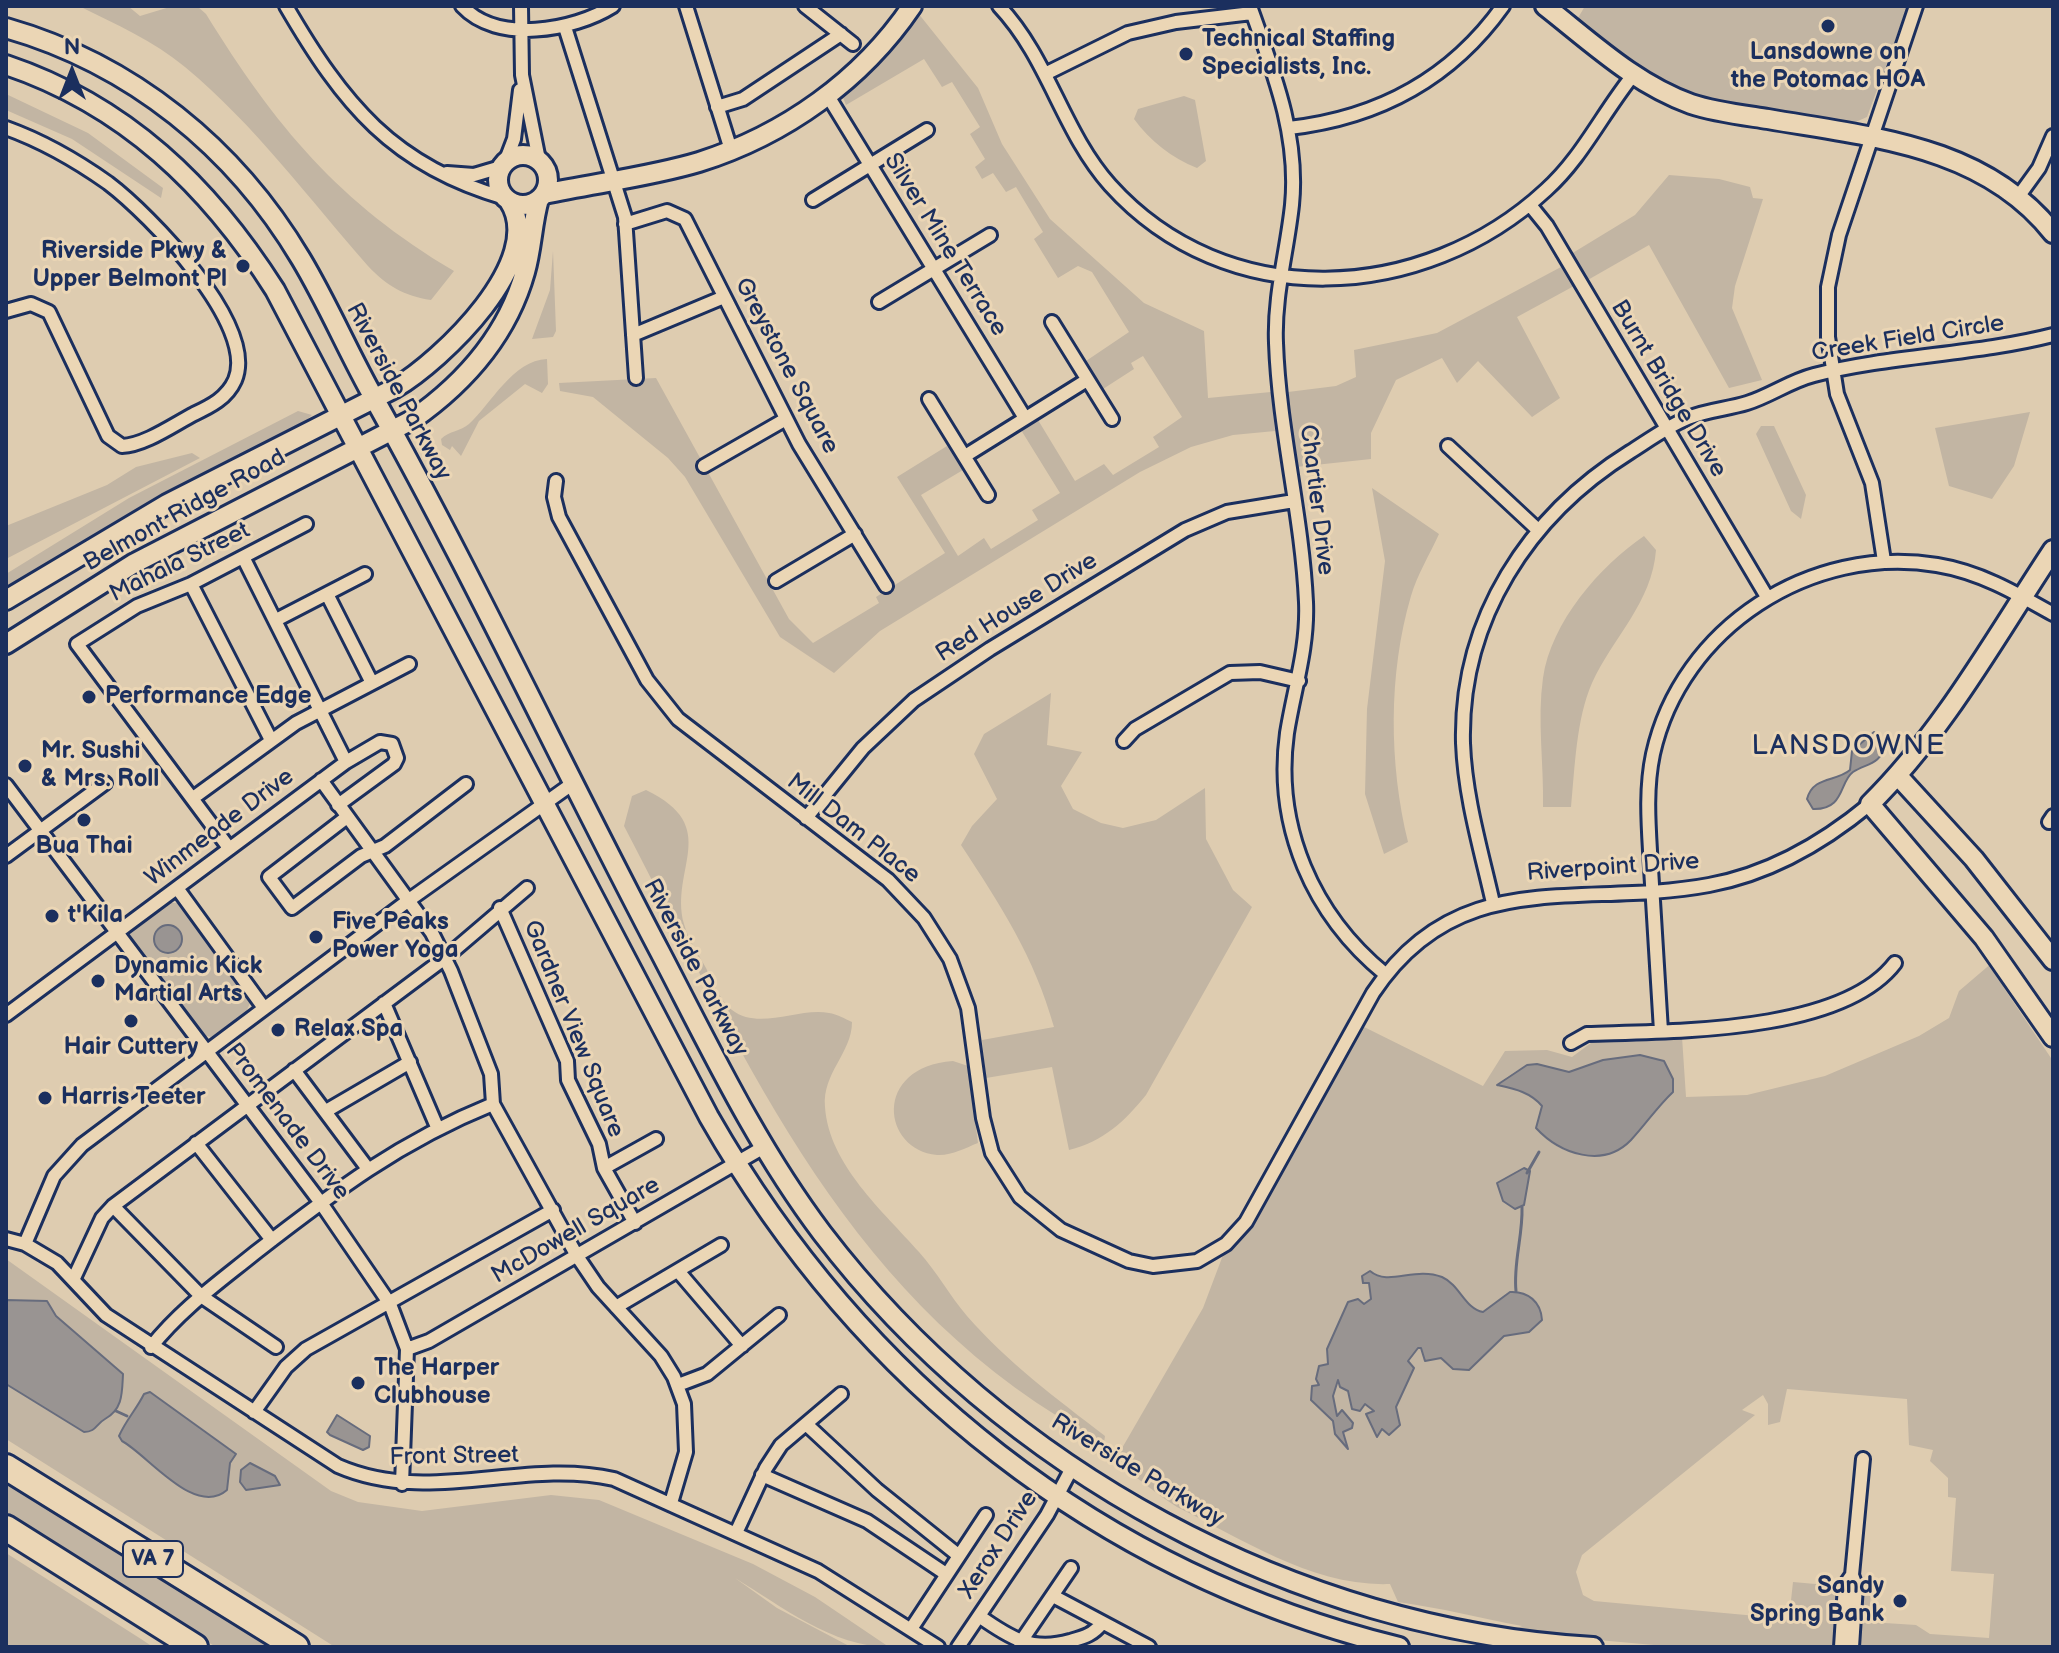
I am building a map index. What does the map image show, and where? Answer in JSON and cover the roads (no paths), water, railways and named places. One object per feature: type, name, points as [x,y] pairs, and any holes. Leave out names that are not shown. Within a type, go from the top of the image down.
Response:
[{"type":"highway","name":"VA 7","points":[[8,1468],[296,1647]]},
{"type":"highway","name":"VA 7","points":[[6,1528],[195,1647]]},
{"type":"highway","points":[[6,1542],[120,1601]]},
{"type":"main road","points":[[613,181],[572,178],[519,155],[504,164],[498,183],[507,199],[524,205],[541,197],[613,181],[685,165],[731,150],[783,125],[828,96],[871,57],[912,6]]},
{"type":"main road","points":[[1545,6],[1634,74],[1666,93],[1716,111],[1935,151],[1959,161],[2018,197],[2053,233]]},
{"type":"main road","name":"Riverside Parkway","points":[[6,28],[62,48],[120,76],[175,113],[215,148],[258,196],[301,259],[392,429],[572,784],[764,1147],[824,1234],[893,1314],[962,1380],[1073,1466],[1170,1523],[1321,1594],[1402,1618],[1493,1642],[1593,1647]]},
{"type":"main road","points":[[6,65],[93,103],[173,161],[215,205],[253,256],[275,290],[735,1164],[820,1284],[884,1354],[967,1431],[1058,1497],[1123,1537],[1209,1582],[1294,1616],[1399,1647]]},
{"type":"main road","points":[[541,197],[548,181],[542,163]]},
{"type":"main road","name":"Belmont Ridge Road","points":[[6,644],[133,564],[438,402],[494,341],[520,289],[541,197]]},
{"type":"main road","name":"Belmont Ridge Road","points":[[6,600],[129,525],[374,399],[432,363],[475,318],[514,249],[517,221],[507,199]]},
{"type":"main road","name":"Riverpoint Drive","points":[[1870,804],[1898,776],[2053,550]]},
{"type":"main road","points":[[1898,776],[1974,859],[2053,960]]},
{"type":"main road","points":[[1870,804],[1984,938],[2053,1037]]},
{"type":"street","points":[[286,6],[318,57],[379,133],[432,171],[507,199]]},
{"type":"street","points":[[462,6],[485,25],[521,28],[565,27],[595,17],[613,6]]},
{"type":"street","points":[[432,171],[474,175],[504,164],[514,139],[522,75],[521,6]]},
{"type":"street","points":[[686,6],[731,150]]},
{"type":"street","points":[[805,6],[853,44]]},
{"type":"street","points":[[999,6],[1030,43],[1082,147],[1132,207],[1169,235],[1210,257],[1279,277],[1333,281],[1402,270],[1460,246],[1530,205],[1565,171],[1634,74]]},
{"type":"street","points":[[1289,128],[1368,111],[1420,86],[1466,51],[1503,6]]},
{"type":"street","points":[[1884,561],[1872,483],[1842,411],[1833,371],[1827,313],[1832,260],[1916,6]]},
{"type":"street","points":[[1047,73],[1128,33],[1251,9]]},
{"type":"street","name":"Chartier Drive","points":[[1251,9],[1289,128],[1292,204],[1279,277],[1277,366],[1307,625],[1285,755],[1292,833],[1304,868],[1322,904],[1352,944],[1385,974]]},
{"type":"street","points":[[565,27],[625,224],[636,378]]},
{"type":"street","points":[[717,107],[743,99],[841,34]]},
{"type":"street","points":[[522,75],[542,163]]},
{"type":"street","name":"Silver Mine Terrace","points":[[828,96],[1025,418]]},
{"type":"street","points":[[6,128],[77,163],[108,183],[157,226],[196,273],[232,334],[239,357],[235,380],[220,400],[209,407],[122,446],[108,436],[49,312],[31,304],[6,311]]},
{"type":"street","points":[[813,200],[927,130]]},
{"type":"street","points":[[2018,197],[2039,168],[2053,136]]},
{"type":"street","name":"Burnt Bridge Drive","points":[[1530,205],[1547,226],[1767,597]]},
{"type":"street","name":"Greystone Square","points":[[625,224],[667,211],[680,214],[786,419],[886,586]]},
{"type":"street","points":[[879,302],[990,235]]},
{"type":"street","points":[[633,335],[724,297]]},
{"type":"street","points":[[1052,322],[1112,419]]},
{"type":"street","name":"Creek Field Circle","points":[[1493,903],[1469,797],[1464,711],[1483,626],[1504,579],[1537,529],[1582,485],[1687,418],[1744,404],[1795,381],[1833,371],[1987,349],[2053,335]]},
{"type":"street","points":[[965,456],[1087,380]]},
{"type":"street","points":[[929,399],[988,495]]},
{"type":"street","points":[[704,466],[786,419]]},
{"type":"street","points":[[1448,446],[1537,529]]},
{"type":"street","name":"Mill Dam Place","points":[[556,481],[554,497],[559,517],[639,665],[662,700],[697,736],[900,892],[924,918],[950,959],[974,1034],[986,1133],[997,1163],[1013,1189],[1052,1224],[1146,1266],[1181,1265],[1215,1252],[1236,1235],[1385,974]]},
{"type":"street","name":"Red House Drive","points":[[806,818],[863,748],[943,680],[1185,530],[1227,512],[1294,501]]},
{"type":"street","name":"Mahala Street","points":[[193,798],[77,644],[137,606],[191,584],[306,524]]},
{"type":"street","points":[[776,581],[855,534]]},
{"type":"street","points":[[243,557],[346,762]]},
{"type":"street","points":[[1661,1031],[1649,788],[1661,727],[1700,658],[1733,622],[1767,597],[1812,576],[1884,561],[1961,570],[2053,614]]},
{"type":"street","points":[[276,620],[365,574]]},
{"type":"street","points":[[191,584],[271,740]]},
{"type":"street","points":[[327,594],[372,683]]},
{"type":"street","points":[[229,848],[193,798],[271,740],[318,711],[409,664]]},
{"type":"street","points":[[1124,741],[1135,729],[1230,673],[1260,672],[1299,681]]},
{"type":"street","name":"Winmeade Drive","points":[[6,1015],[346,762],[380,742],[392,744],[396,749],[394,764],[338,805]]},
{"type":"street","points":[[321,780],[409,900],[445,958],[491,1074],[493,1104],[577,1256],[616,1307],[661,1356],[678,1385],[684,1404],[686,1452],[671,1503]]},
{"type":"street","points":[[6,856],[105,783]]},
{"type":"street","points":[[347,817],[269,877],[292,908],[372,850],[385,846],[466,784]]},
{"type":"street","points":[[25,1244],[62,1164],[264,1008],[572,784]]},
{"type":"street","name":"Promenade Drive","points":[[6,785],[321,1203],[390,1304],[407,1349],[402,1484]]},
{"type":"street","name":"Riverpoint Drive","points":[[1385,974],[1430,931],[1493,903],[1653,892],[1713,884],[1765,868],[1814,845],[1870,804]]},
{"type":"street","points":[[177,888],[264,1008]]},
{"type":"street","points":[[74,1278],[102,1218],[113,1206],[445,958],[527,888]]},
{"type":"street","name":"Gardner View Square","points":[[500,908],[567,1061],[568,1080],[599,1144],[604,1168],[635,1223]]},
{"type":"street","points":[[1571,1043],[1587,1034],[1732,1027],[1792,1016],[1876,982],[1895,963]]},
{"type":"street","points":[[384,1003],[437,1127]]},
{"type":"street","points":[[326,1111],[410,1062]]},
{"type":"street","points":[[294,1070],[368,1169]]},
{"type":"street","points":[[151,1347],[173,1319],[201,1296],[368,1169],[437,1127],[493,1104]]},
{"type":"street","name":"Gardner View Square","points":[[604,1168],[656,1139]]},
{"type":"street","points":[[196,1143],[272,1240]]},
{"type":"street","name":"McDowell Square","points":[[407,1349],[429,1341],[764,1147]]},
{"type":"street","points":[[113,1206],[201,1296],[276,1347]]},
{"type":"street","points":[[254,1412],[286,1367],[306,1349],[553,1210]]},
{"type":"street","name":"Front Street","points":[[6,1239],[25,1244],[74,1278],[106,1315],[151,1347],[338,1466],[372,1480],[402,1484],[589,1475],[632,1485],[835,1580],[938,1647]]},
{"type":"street","points":[[616,1307],[721,1245]]},
{"type":"street","points":[[678,1271],[742,1346]]},
{"type":"street","points":[[678,1385],[707,1374],[779,1315]]},
{"type":"street","points":[[736,1533],[762,1475],[781,1445],[841,1394]]},
{"type":"street","points":[[806,1424],[877,1490],[958,1555]]},
{"type":"street","points":[[1852,1647],[1856,1586],[1852,1575],[1863,1459]]},
{"type":"street","name":"Xerox Drive","points":[[958,1647],[1058,1497],[1073,1466]]},
{"type":"street","points":[[762,1475],[867,1521],[946,1574]]},
{"type":"street","points":[[911,1629],[986,1515]]},
{"type":"street","points":[[1020,1643],[1071,1568]]},
{"type":"street","points":[[1841,1647],[1845,1585],[1852,1575]]},
{"type":"street","points":[[1053,1596],[1149,1647]]},
{"type":"street","points":[[979,1616],[1020,1643],[1055,1646],[1090,1636],[1102,1623]]},
{"type":"waterway","points":[[1527,1173],[1539,1152]]},
{"type":"waterway","points":[[1516,1291],[1522,1207]]},
{"type":"waterway","points":[[116,1411],[127,1416]]},
{"type":"place","name":"Lansdowne on the Potomac HOA","points":[[1828,26]]},
{"type":"place","name":"Technical Staffing Specialists, Inc.","points":[[1186,54]]},
{"type":"place","name":"Riverside Pkwy & Upper Belmont Pl","points":[[243,266]]},
{"type":"place","name":"Performance Edge","points":[[89,697]]},
{"type":"place","name":"Mr. Sushi & Mrs. Roll","points":[[25,766]]},
{"type":"place","name":"Bua Thai","points":[[84,820]]},
{"type":"place","name":"t'Kila","points":[[52,916]]},
{"type":"place","name":"Five Peaks Power Yoga","points":[[316,937]]},
{"type":"place","name":"Dynamic Kick Martial Arts","points":[[98,981]]},
{"type":"place","name":"Hair Cuttery","points":[[131,1021]]},
{"type":"place","name":"Relax Spa","points":[[278,1030]]},
{"type":"place","name":"Harris Teeter","points":[[45,1098]]},
{"type":"place","name":"The Harper Clubhouse","points":[[358,1383]]},
{"type":"place","name":"Sandy Spring Bank","points":[[1900,1601]]},
{"type":"district","name":"LANSDOWNE","points":[[1849,747]]}]
